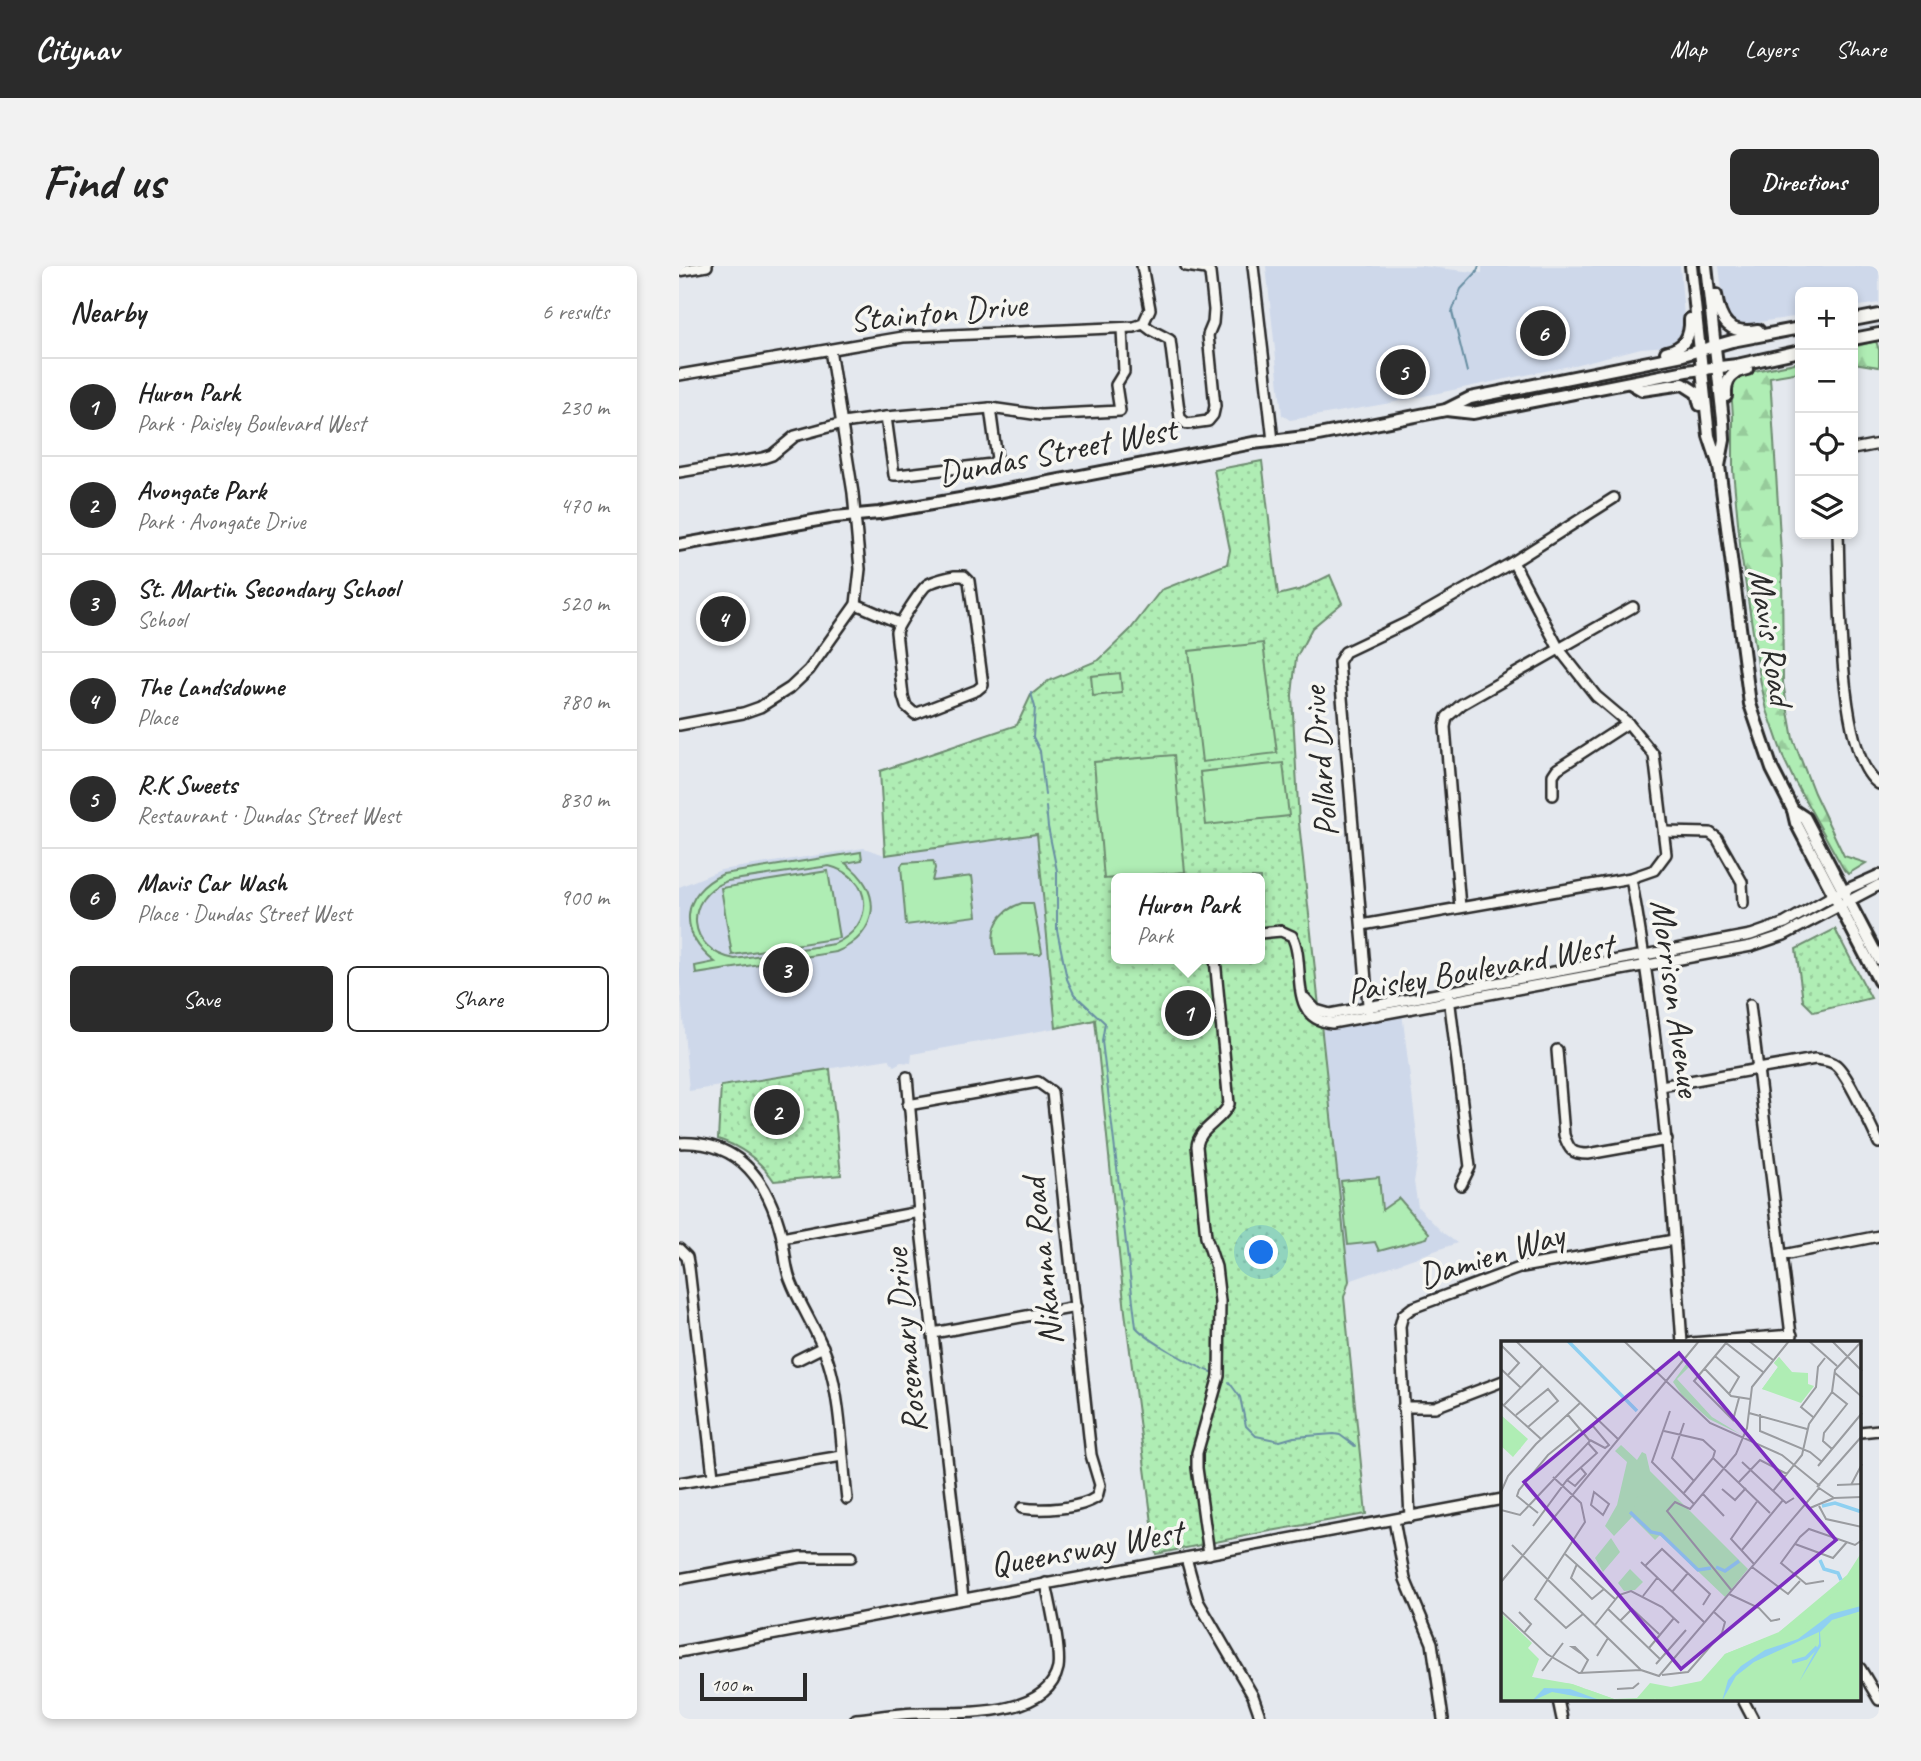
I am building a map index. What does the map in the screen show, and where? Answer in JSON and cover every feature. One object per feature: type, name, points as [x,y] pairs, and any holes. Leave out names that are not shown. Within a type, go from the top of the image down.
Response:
[{"type":"main road","name":"Mavis Road","points":[[1691,266],[1709,436],[1719,466],[1750,704],[1772,769],[1793,810],[1796,823],[1879,959]]},
{"type":"main road","name":"Mavis Road","points":[[1706,266],[1724,431],[1719,466]]},
{"type":"main road","points":[[1709,285],[1715,290],[1720,315],[1732,328],[1745,331],[1786,325],[1795,327]]},
{"type":"main road","points":[[1650,362],[1655,355],[1683,345],[1689,336],[1691,323],[1688,293],[1693,289]]},
{"type":"main road","points":[[1858,319],[1879,315]]},
{"type":"main road","name":"Dundas Street West","points":[[679,545],[953,500],[1194,454],[1313,436],[1446,410],[1470,398],[1650,362],[1795,328]]},
{"type":"main road","points":[[1858,339],[1879,334]]},
{"type":"main road","name":"Dundas Street West","points":[[1446,410],[1473,413],[1795,353]]},
{"type":"main road","points":[[1724,431],[1728,427],[1725,388],[1732,374],[1795,358]]},
{"type":"main road","points":[[1630,383],[1642,390],[1678,383],[1689,386],[1698,396],[1703,424],[1709,436]]},
{"type":"main road","name":"Mavis Road","points":[[1842,898],[1879,981]]},
{"type":"street","points":[[679,271],[707,266]]},
{"type":"street","points":[[1142,266],[1150,309],[1143,324],[1170,340],[1180,418],[1187,424],[1208,421],[1215,406],[1208,335],[1213,323],[1210,273],[1206,269],[1186,266]]},
{"type":"street","points":[[1253,266],[1273,441]]},
{"type":"street","name":"Stainton Drive","points":[[679,375],[903,337],[1122,328],[1143,324]]},
{"type":"street","points":[[679,472],[763,458],[772,455],[795,436],[886,417],[990,408],[1040,415],[1120,411],[1116,385],[1124,372],[1122,328]]},
{"type":"street","points":[[679,725],[743,713],[760,707],[783,693],[803,677],[856,604],[860,568],[855,515],[843,424],[829,350]]},
{"type":"street","points":[[886,417],[894,475],[898,475],[992,464],[997,459],[990,408]]},
{"type":"street","points":[[1858,448],[1879,444]]},
{"type":"street","name":"Pollard Drive","points":[[1368,1011],[1339,662],[1345,652],[1408,622],[1513,562],[1613,498]]},
{"type":"street","points":[[1838,539],[1844,680],[1848,709],[1863,762],[1871,779],[1879,784]]},
{"type":"street","name":"Morrison Avenue","points":[[1513,562],[1559,649],[1596,696],[1628,723],[1654,755],[1666,853],[1654,870],[1631,878],[1645,955],[1667,1140],[1682,1341]]},
{"type":"street","points":[[954,576],[964,576],[969,581],[983,685],[977,690],[922,712],[915,714],[910,711],[903,696],[898,657],[896,632],[899,623],[924,587],[954,576]]},
{"type":"street","points":[[856,604],[899,623]]},
{"type":"street","points":[[1460,907],[1445,727],[1447,717],[1462,704],[1633,607]]},
{"type":"street","points":[[1552,795],[1553,775],[1557,769],[1628,723]]},
{"type":"street","points":[[1665,832],[1710,833],[1717,838],[1742,882],[1743,902]]},
{"type":"street","name":"Paisley Boulevard West","points":[[1368,1011],[1450,1002],[1743,948],[1770,940],[1879,875]]},
{"type":"street","points":[[1361,925],[1631,878]]},
{"type":"street","name":"Paisley Boulevard West","points":[[1265,933],[1281,931],[1292,936],[1301,994],[1307,1011],[1322,1022],[1336,1023],[1368,1011],[1448,991],[1761,932],[1879,885]]},
{"type":"street","points":[[1209,1554],[1198,1481],[1197,1453],[1219,1376],[1220,1301],[1215,1262],[1206,1240],[1197,1146],[1200,1135],[1228,1108],[1230,1098],[1216,964]]},
{"type":"street","points":[[1448,991],[1470,1167],[1461,1185]]},
{"type":"street","points":[[1742,1341],[1792,1339],[1750,1005]]},
{"type":"street","points":[[1557,1050],[1564,1135],[1568,1149],[1576,1154],[1588,1154],[1667,1140]]},
{"type":"street","points":[[1661,1086],[1815,1059],[1825,1060],[1836,1066],[1879,1143]]},
{"type":"street","name":"Rosemary Drive","points":[[907,1077],[919,1212],[963,1598]]},
{"type":"street","name":"Nikanna Road","points":[[908,1105],[1038,1082],[1052,1092],[1091,1455],[1100,1485],[1099,1493],[1090,1502],[1039,1511],[1022,1508]]},
{"type":"street","points":[[679,1143],[711,1146],[732,1154],[749,1168],[765,1189],[782,1238],[790,1279],[823,1347],[833,1377],[847,1499]]},
{"type":"street","points":[[782,1238],[919,1212]]},
{"type":"street","points":[[1783,1255],[1879,1236]]},
{"type":"street","name":"Damien Way","points":[[1410,1517],[1400,1326],[1403,1315],[1412,1308],[1522,1267],[1674,1240]]},
{"type":"street","points":[[679,1249],[687,1257],[689,1268],[713,1476]]},
{"type":"street","points":[[933,1333],[1076,1307]]},
{"type":"street","points":[[797,1360],[823,1347]]},
{"type":"street","points":[[1403,1407],[1435,1407],[1501,1382]]},
{"type":"street","points":[[1861,1432],[1879,1430]]},
{"type":"street","points":[[679,1483],[842,1456]]},
{"type":"street","name":"Queensway West","points":[[679,1653],[1501,1499]]},
{"type":"street","points":[[1394,1520],[1405,1579],[1431,1643],[1443,1719]]},
{"type":"street","points":[[679,1579],[801,1557],[851,1557]]},
{"type":"street","points":[[1186,1558],[1198,1601],[1254,1696],[1261,1719]]},
{"type":"street","points":[[856,1719],[917,1713],[1003,1710],[1030,1700],[1044,1691],[1058,1668],[1046,1583]]},
{"type":"street","points":[[1861,1670],[1879,1700]]},
{"type":"street","points":[[1744,1702],[1753,1719]]},
{"type":"shaded area","points":[[1266,266],[1421,266],[1482,273],[1482,266],[1680,266],[1685,330],[1680,338],[1669,346],[1641,348],[1574,365],[1385,404],[1290,420],[1282,415]]},
{"type":"shaded area","points":[[1719,266],[1879,266],[1879,303],[1858,306],[1858,287],[1795,287],[1795,317],[1739,325],[1730,319],[1724,308]]},
{"type":"shaded area","points":[[1037,833],[1056,1028],[912,1054],[911,1063],[901,1062],[894,1066],[889,1059],[689,1091],[679,971],[679,887],[721,870],[864,848],[885,855]]},
{"type":"shaded area","points":[[1402,1012],[1419,1152],[1414,1182],[1418,1207],[1457,1243],[1349,1281],[1322,1026],[1344,1025]]},
{"type":"green space","points":[[1876,341],[1879,367],[1858,364],[1858,346]]},
{"type":"green space","points":[[1795,363],[1795,373],[1770,377],[1782,569],[1783,683],[1793,739],[1814,793],[1844,856],[1866,863],[1848,874],[1784,759],[1761,684],[1741,554],[1733,470],[1731,388],[1744,373]]},
{"type":"green space","points":[[1262,461],[1278,595],[1302,589],[1330,575],[1342,603],[1312,628],[1296,658],[1292,695],[1299,823],[1349,1281],[1344,1297],[1366,1514],[1156,1554],[1125,1312],[1095,1020],[1056,1028],[1037,834],[885,855],[880,771],[1017,725],[1031,695],[1048,681],[1099,660],[1130,630],[1161,590],[1227,564],[1230,550],[1214,470]]},
{"type":"green space","points":[[1263,643],[1277,753],[1202,762],[1189,651]]},
{"type":"green space","points":[[1120,673],[1122,693],[1093,696],[1091,676]]},
{"type":"green space","points":[[1174,755],[1185,872],[1111,873],[1111,878],[1104,879],[1094,762]]},
{"type":"green space","points":[[1283,763],[1289,816],[1206,825],[1200,772]]},
{"type":"green space","points":[[861,852],[862,860],[845,863],[858,874],[866,886],[872,911],[861,934],[851,944],[836,952],[696,974],[695,966],[715,962],[695,940],[689,915],[698,892],[723,874]],"holes":[[[829,866],[855,880],[861,891],[863,914],[848,936],[834,944],[735,959],[719,954],[707,946],[700,935],[696,923],[697,911],[712,889],[727,881]]]},
{"type":"green space","points":[[933,861],[935,868],[932,881],[972,876],[977,916],[906,925],[901,866],[903,863]]},
{"type":"green space","points":[[828,871],[839,938],[732,955],[721,888]]},
{"type":"green space","points":[[1022,903],[1033,903],[1042,952],[996,955],[993,937],[997,923],[1007,911]]},
{"type":"green space","points":[[1835,929],[1871,998],[1814,1012],[1803,1001],[1796,949]]},
{"type":"green space","points":[[830,1069],[841,1175],[774,1181],[750,1155],[718,1139],[721,1086]]},
{"type":"green space","points":[[1379,1177],[1382,1210],[1399,1198],[1429,1233],[1427,1238],[1379,1251],[1375,1242],[1348,1245],[1341,1181]]},
{"type":"waterway","points":[[1467,372],[1452,312],[1461,289],[1479,266]]},
{"type":"waterway","points":[[1031,693],[1035,707],[1033,737],[1040,751],[1045,795]]},
{"type":"waterway","points":[[1046,807],[1057,871],[1057,930],[1067,979],[1074,994],[1105,1023],[1102,1041],[1136,1327],[1150,1339],[1212,1372]]},
{"type":"waterway","points":[[1229,1382],[1240,1397],[1246,1426],[1256,1436],[1280,1441],[1294,1437],[1334,1434],[1340,1435],[1355,1446]]},
{"type":"place","name":"Mavis Car Wash","points":[[1543,333]]},
{"type":"place","name":"R.K Sweets","points":[[1403,372]]},
{"type":"place","name":"The Landsdowne","points":[[723,619]]},
{"type":"place","name":"St. Martin Secondary School","points":[[786,970]]},
{"type":"place","name":"Huron Park","points":[[1188,1013]]},
{"type":"place","name":"Avongate Park","points":[[777,1112]]}]
